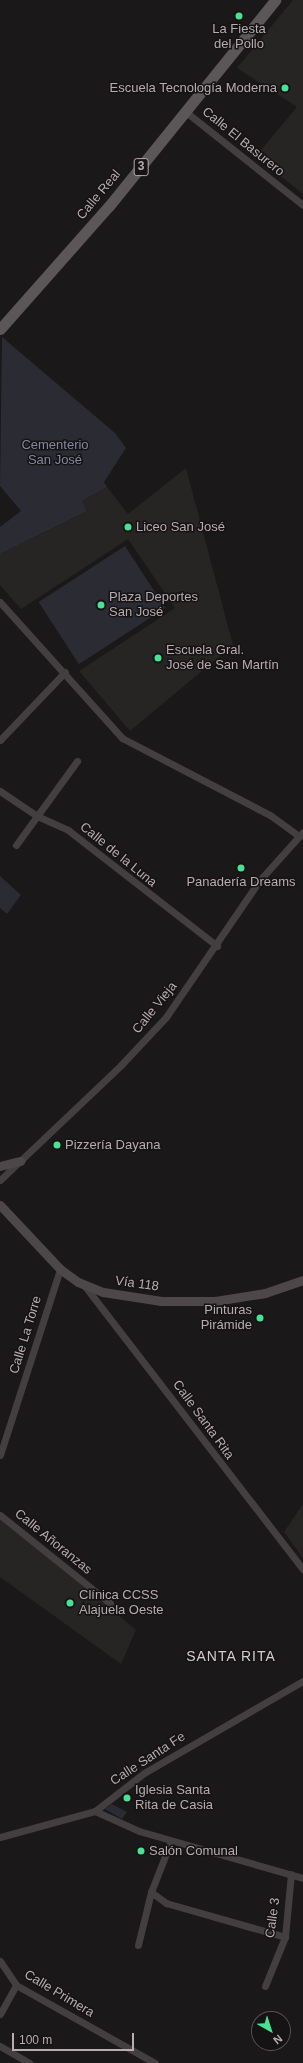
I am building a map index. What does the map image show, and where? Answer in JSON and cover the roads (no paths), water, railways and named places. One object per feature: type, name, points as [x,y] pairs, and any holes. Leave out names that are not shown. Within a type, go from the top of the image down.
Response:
[{"type":"main road","name":"Calle Real","points":[[0,329],[186,112],[275,0]]},
{"type":"main road","points":[[0,1166],[20,1161]]},
{"type":"main road","name":"Vía 118","points":[[0,1205],[60,1268],[84,1285],[132,1298],[187,1302],[245,1297],[303,1280]]},
{"type":"street","name":"Calle El Basurero","points":[[186,112],[303,205]]},
{"type":"street","points":[[0,602],[65,672],[122,738],[270,815],[300,833]]},
{"type":"street","points":[[0,740],[65,672]]},
{"type":"street","points":[[16,845],[77,761]]},
{"type":"street","name":"Calle de la Luna","points":[[0,791],[37,816],[68,830],[217,946]]},
{"type":"street","name":"Calle Vieja","points":[[0,1180],[142,1043],[217,946],[259,881],[300,833]]},
{"type":"street","name":"Calle La Torre","points":[[0,1455],[60,1268]]},
{"type":"street","name":"Calle Santa Rita","points":[[84,1285],[303,1569]]},
{"type":"street","name":"Calle Añoranzas","points":[[0,1515],[110,1603]]},
{"type":"street","name":"Calle Santa Fe","points":[[0,1837],[95,1811],[144,1773],[303,1681]]},
{"type":"street","points":[[95,1811],[171,1841],[303,1878]]},
{"type":"street","points":[[138,1945],[151,1892],[171,1841]]},
{"type":"street","name":"Calle 3","points":[[265,1986],[285,1937],[291,1874]]},
{"type":"street","points":[[151,1892],[166,1903],[285,1937]]},
{"type":"street","name":"Calle Primera","points":[[0,1961],[16,1984],[155,2063]]},
{"type":"street","points":[[0,2014],[16,1984]]},
{"type":"street","points":[[0,2046],[30,2063]]},
{"type":"place","name":"La Fiesta del Pollo","points":[[239,16]]},
{"type":"place","name":"Escuela Tecnología Moderna","points":[[285,88]]},
{"type":"place","name":"Liceo San José","points":[[128,527]]},
{"type":"place","name":"Plaza Deportes San José","points":[[101,605]]},
{"type":"place","name":"Escuela Gral. José de San Martín","points":[[158,658]]},
{"type":"place","name":"Panadería Dreams","points":[[241,868]]},
{"type":"place","name":"Pizzería Dayana","points":[[57,1145]]},
{"type":"place","name":"Pinturas Pirámide","points":[[260,1318]]},
{"type":"place","name":"Clínica CCSS Alajuela Oeste","points":[[70,1603]]},
{"type":"place","name":"Iglesia Santa Rita de Casia","points":[[127,1798]]},
{"type":"place","name":"Salón Comunal","points":[[141,1851]]},
{"type":"district","name":"SANTA RITA","points":[[231,1656]]},
{"type":"park label","name":"Cementerio San José","points":[[55,454]]}]
